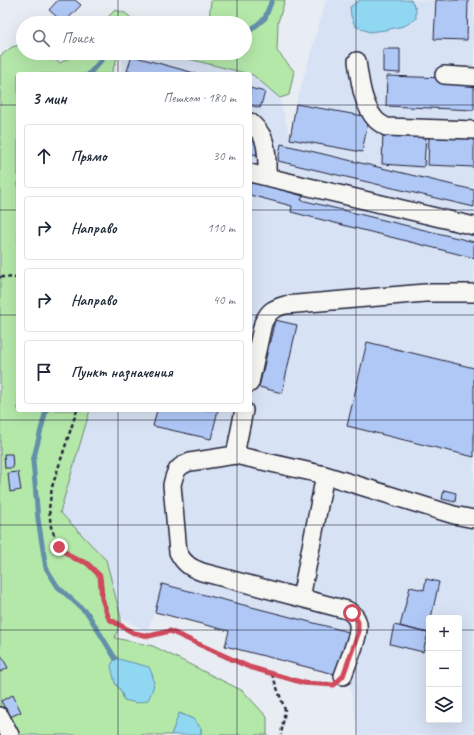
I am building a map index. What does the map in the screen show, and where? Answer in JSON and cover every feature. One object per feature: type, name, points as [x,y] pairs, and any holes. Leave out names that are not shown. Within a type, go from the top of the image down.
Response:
[{"type":"lane","points":[[357,61],[360,86],[365,101],[370,112],[377,121],[386,127],[474,130]]},
{"type":"lane","points":[[444,75],[474,77]]},
{"type":"lane","points":[[252,124],[263,137],[266,151],[267,177]]},
{"type":"lane","points":[[252,173],[474,226]]},
{"type":"lane","points":[[252,374],[263,323],[267,314],[274,308],[285,305],[425,293],[474,293]]},
{"type":"lane","points":[[234,455],[244,412]]},
{"type":"lane","points":[[343,676],[358,634],[358,622],[352,613],[347,610],[202,572],[194,569],[181,559],[178,552],[172,485],[174,475],[178,468],[183,464],[190,462],[234,455],[325,475],[474,520]]},
{"type":"lane","points":[[301,598],[325,475]]},
{"type":"lane","points":[[0,716],[10,735]]},
{"type":"path","points":[[0,277],[16,278]]},
{"type":"path","points":[[76,412],[52,487],[49,509],[51,527],[59,547],[73,558],[87,563],[100,576],[102,599],[109,619],[134,633],[149,636],[170,631],[249,667],[304,683],[334,685],[343,676]]},
{"type":"path","points":[[272,674],[285,710],[281,735]]},
{"type":"shaded area","points":[[326,0],[474,0],[474,735],[358,735],[349,678],[225,646],[229,631],[155,612],[147,631],[121,618],[106,560],[60,512],[89,412],[252,412],[252,73],[274,78],[290,138],[296,104]]},
{"type":"shaded area","points":[[123,60],[201,60],[250,72],[122,72]]},
{"type":"green space","points":[[211,0],[285,0],[278,22],[277,51],[294,71],[289,95],[280,98],[252,75],[252,72],[241,72],[193,60],[252,60],[252,16],[209,16]]},
{"type":"green space","points":[[115,10],[125,13],[129,16],[109,16]]},
{"type":"green space","points":[[16,46],[16,60],[55,60],[60,63],[65,60],[116,60],[112,72],[16,72],[16,412],[89,412],[60,512],[106,560],[121,618],[115,638],[153,646],[243,691],[267,717],[267,735],[201,735],[201,728],[193,719],[180,713],[171,735],[0,735],[0,56],[12,47]],"holes":[[[153,677],[124,700],[121,691],[115,683]]]},
{"type":"water","points":[[360,0],[411,0],[416,9],[416,19],[404,26],[369,32],[355,26],[351,16],[350,7]]},
{"type":"water","points":[[115,658],[149,667],[153,676],[154,684],[148,700],[137,703],[124,700],[121,691],[115,683],[111,666]]},
{"type":"water","points":[[179,713],[193,719],[201,728],[201,735],[171,735]]},
{"type":"building","points":[[58,0],[75,0],[81,5],[71,16],[56,16],[49,10]]},
{"type":"building","points":[[436,0],[468,0],[467,40],[434,39]]},
{"type":"building","points":[[383,49],[400,49],[400,73],[383,72]]},
{"type":"building","points":[[131,60],[147,60],[191,72],[130,72],[127,71]]},
{"type":"building","points":[[387,76],[474,79],[474,110],[386,106]]},
{"type":"building","points":[[252,89],[265,92],[260,108],[252,106]]},
{"type":"building","points":[[296,104],[369,117],[362,152],[290,139]]},
{"type":"building","points":[[383,132],[426,135],[424,167],[382,164]]},
{"type":"building","points":[[252,133],[256,134],[255,141],[259,143],[256,155],[252,154]]},
{"type":"building","points":[[429,136],[474,138],[474,167],[428,165]]},
{"type":"building","points":[[281,144],[474,190],[474,207],[278,161]]},
{"type":"building","points":[[252,182],[303,196],[301,200],[474,242],[474,258],[291,212],[292,206],[252,196]]},
{"type":"building","points":[[275,320],[297,325],[282,393],[259,387]]},
{"type":"building","points":[[367,342],[474,368],[474,457],[347,426]]},
{"type":"building","points":[[156,412],[218,412],[211,439],[153,426]]},
{"type":"building","points":[[4,454],[12,454],[13,468],[5,468]]},
{"type":"building","points":[[18,472],[21,490],[10,492],[8,473]]},
{"type":"building","points":[[444,490],[456,493],[455,502],[442,499]]},
{"type":"building","points":[[426,579],[439,582],[432,615],[426,615],[426,632],[400,626],[410,587],[424,590]]},
{"type":"building","points":[[162,584],[349,632],[338,675],[225,646],[229,631],[155,612]]},
{"type":"building","points":[[394,625],[426,633],[426,641],[423,652],[390,644]]},
{"type":"building","points":[[0,653],[8,668],[0,672]]},
{"type":"building","points":[[13,695],[21,712],[10,717],[1,701]]},
{"type":"waterway","points":[[252,29],[265,18],[272,0]]},
{"type":"waterway","points":[[91,72],[101,60]]},
{"type":"waterway","points":[[45,412],[33,461],[38,519],[46,568],[58,587],[88,614],[115,658]]},
{"type":"route","points":[[59,547],[73,558],[87,563],[100,576],[102,599],[109,619],[134,633],[149,636],[170,631],[249,667],[304,683],[334,685],[343,676],[358,634],[358,622],[352,613]]}]
